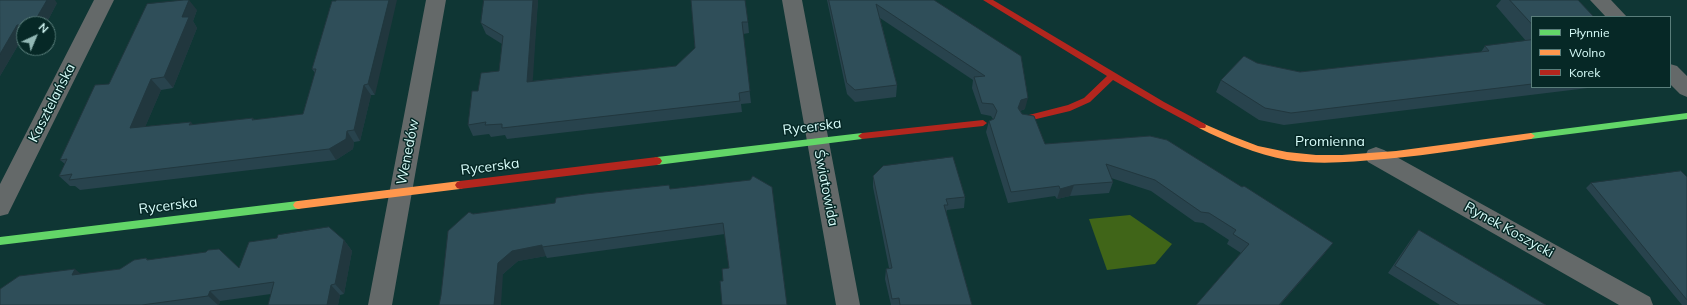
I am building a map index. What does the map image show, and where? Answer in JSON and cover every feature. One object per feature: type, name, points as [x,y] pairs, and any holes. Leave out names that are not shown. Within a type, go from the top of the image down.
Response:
[{"type":"street","name":"Kasztelańska","points":[[0,207],[104,0]]},
{"type":"street","name":"Wenedów","points":[[380,305],[436,0]]},
{"type":"street","name":"Światowida","points":[[792,0],[848,305]]},
{"type":"street","name":"Promienna","points":[[987,0],[1161,104],[1211,131],[1262,151],[1315,159],[1376,156],[1687,116]]},
{"type":"street","points":[[1600,0],[1616,16]]},
{"type":"street","points":[[1671,72],[1687,89]]},
{"type":"street","points":[[1028,118],[1070,108],[1087,100],[1114,75]]},
{"type":"street","name":"Rycerska","points":[[0,241],[817,141],[984,123]]},
{"type":"street","name":"Rynek Koszycki","points":[[1376,156],[1641,305]]},
{"type":"green space","points":[[1130,215],[1172,244],[1155,264],[1107,270],[1089,219]]},
{"type":"building","points":[[0,0],[47,0],[38,16],[16,16],[16,27],[0,54]]},
{"type":"building","points":[[189,0],[182,17],[189,17],[164,77],[151,79],[130,128],[191,122],[189,125],[253,118],[252,120],[303,114],[316,69],[312,69],[332,1],[389,0],[368,84],[364,85],[354,130],[347,131],[346,139],[329,149],[69,180],[72,174],[59,176],[67,159],[60,160],[95,85],[109,84],[147,4]]},
{"type":"building","points":[[484,0],[533,0],[527,82],[676,66],[695,48],[691,0],[745,0],[748,22],[742,22],[750,91],[739,93],[740,101],[502,128],[502,124],[485,125],[486,122],[468,125],[472,91],[478,91],[481,73],[499,71],[503,36],[481,23]]},
{"type":"building","points":[[829,0],[934,0],[1021,56],[1028,98],[1021,100],[1018,108],[1022,114],[1034,116],[1045,144],[1150,136],[1167,140],[1242,187],[1244,186],[1333,243],[1279,305],[1196,305],[1249,244],[1233,234],[1236,230],[1209,213],[1201,212],[1155,180],[1106,164],[1113,182],[1074,185],[1060,189],[1059,186],[1011,192],[989,121],[994,119],[997,111],[993,104],[982,103],[974,77],[985,76],[876,4],[897,85],[855,90],[847,83]]},
{"type":"building","points":[[1510,0],[1578,0],[1593,16],[1531,16],[1531,23]]},
{"type":"building","points":[[1531,40],[1531,84],[1291,113],[1265,108],[1221,80],[1244,56],[1257,63],[1300,72],[1489,51],[1485,46]]},
{"type":"building","points":[[953,157],[965,197],[946,199],[948,205],[944,205],[972,305],[900,305],[899,298],[892,299],[886,269],[892,268],[873,176],[883,166]]},
{"type":"building","points":[[1681,171],[1687,177],[1687,300],[1591,183]]},
{"type":"building","points":[[753,176],[772,187],[787,305],[722,305],[720,281],[723,281],[722,269],[729,268],[723,223],[542,247],[542,245],[512,251],[498,263],[494,305],[439,305],[448,231],[469,212],[473,214],[555,203],[556,198],[585,194],[669,185],[670,189],[750,180]]},
{"type":"building","points":[[329,227],[344,240],[335,284],[331,285],[327,305],[268,305],[274,282],[210,291],[208,296],[142,305],[0,305],[0,289],[19,276],[75,269],[72,275],[120,269],[134,260],[146,258],[147,260],[219,249],[239,268],[249,242],[277,238],[278,235]]},
{"type":"building","points":[[1419,230],[1546,305],[1459,305],[1395,266]]},
{"type":"traffic: fast","points":[[1531,136],[1687,116]]},
{"type":"traffic: fast","points":[[657,161],[862,136]]},
{"type":"traffic: fast","points":[[0,241],[298,205]]},
{"type":"traffic: slow","points":[[1202,126],[1229,139],[1257,149],[1287,156],[1316,159],[1342,159],[1396,155],[1531,136]]},
{"type":"traffic: slow","points":[[298,205],[460,185]]},
{"type":"traffic: jam","points":[[987,0],[1161,104],[1202,126]]},
{"type":"traffic: jam","points":[[1028,118],[1070,108],[1087,100],[1113,75]]},
{"type":"traffic: jam","points":[[862,136],[983,123]]},
{"type":"traffic: jam","points":[[460,185],[657,161]]}]
